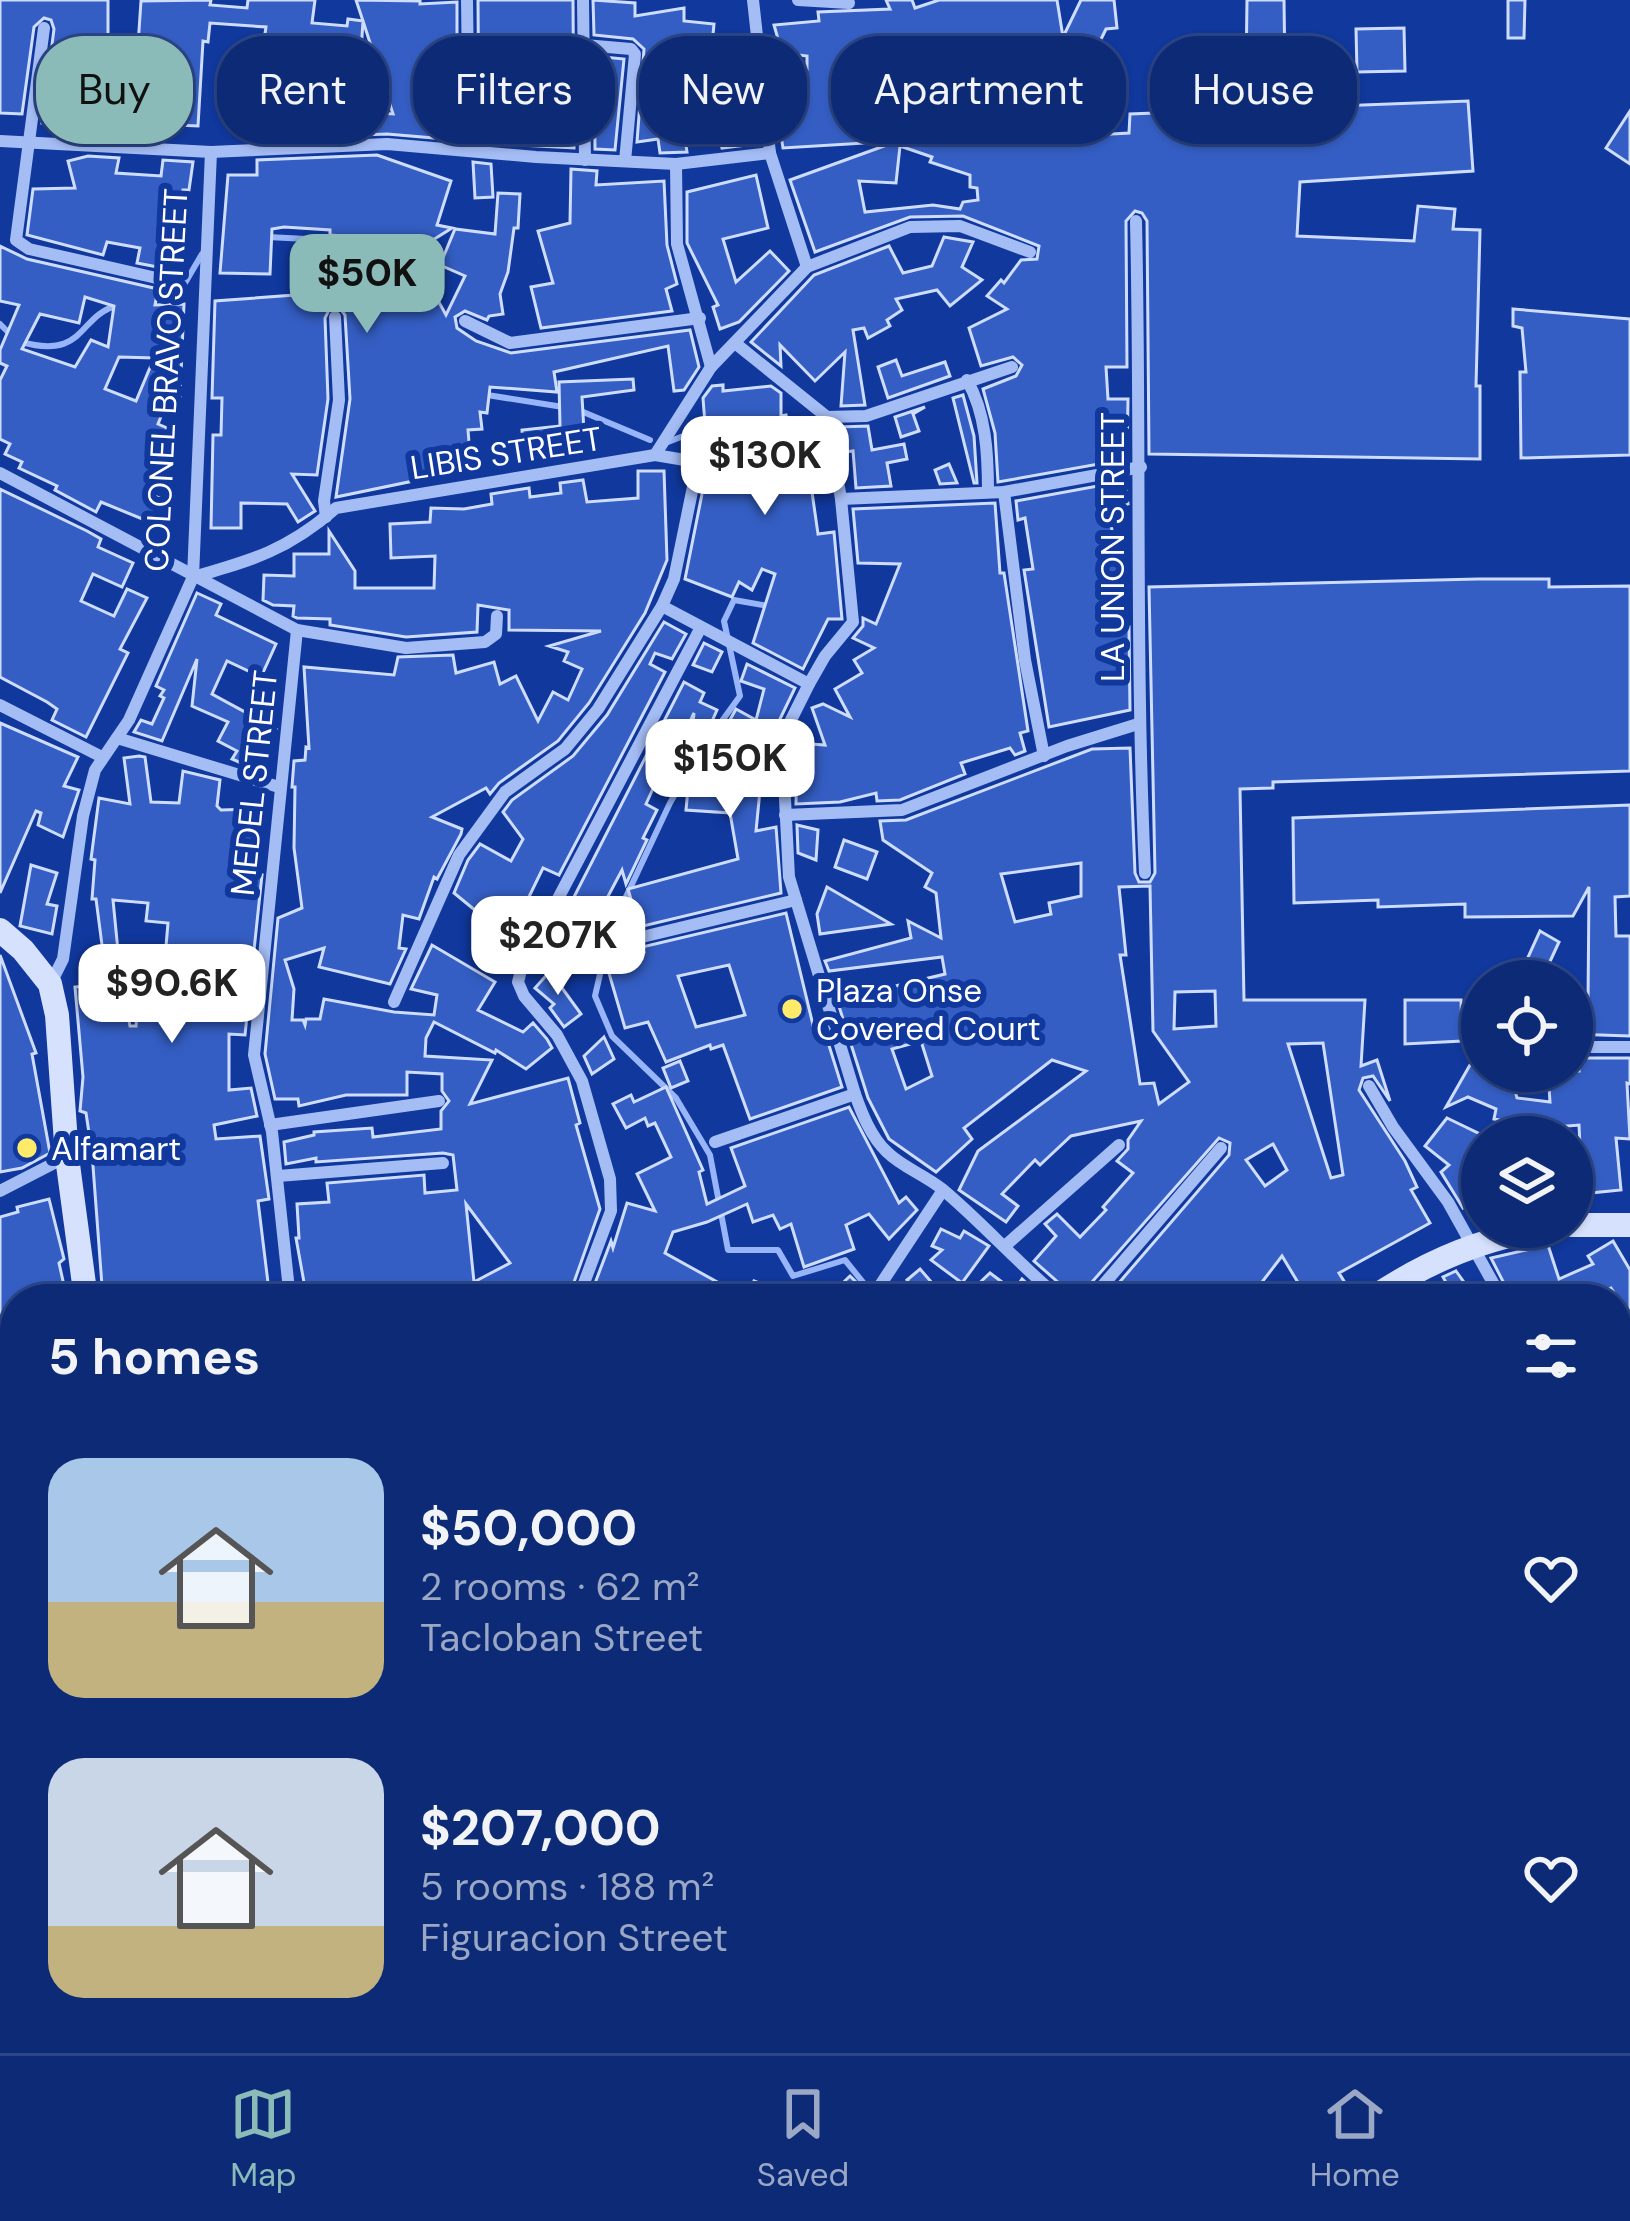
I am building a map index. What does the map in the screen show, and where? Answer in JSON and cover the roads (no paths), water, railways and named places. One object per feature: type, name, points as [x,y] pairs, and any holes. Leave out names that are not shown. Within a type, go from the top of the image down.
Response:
[{"type":"main road","points":[[0,930],[50,984]]},
{"type":"main road","name":"COLONEL BRAVO STREET","points":[[50,984],[84,1284]]},
{"type":"main road","points":[[1593,1225],[1630,1225]]},
{"type":"main road","points":[[1397,1284],[1465,1248]]},
{"type":"street","points":[[467,0],[469,152]]},
{"type":"street","points":[[584,0],[584,36]]},
{"type":"street","points":[[753,0],[770,153],[807,267]]},
{"type":"street","points":[[798,0],[849,3]]},
{"type":"street","points":[[44,28],[16,240],[22,246],[174,282]]},
{"type":"street","points":[[615,48],[635,54],[626,161]]},
{"type":"street","points":[[0,140],[211,152],[387,144],[676,164],[770,153]]},
{"type":"street","points":[[585,144],[585,160]]},
{"type":"street","name":"COLONEL BRAVO STREET","points":[[50,984],[63,959],[83,816],[95,770],[129,720],[193,577],[211,152]]},
{"type":"street","points":[[676,164],[677,244],[711,367]]},
{"type":"street","name":"LA UNION STREET","points":[[1136,221],[1141,467],[1138,724],[1145,873]]},
{"type":"street","points":[[394,1002],[459,855],[505,792],[565,748],[598,710],[662,606],[674,579],[695,477],[685,460],[655,455],[711,367],[807,267],[910,226],[960,226],[1030,251]]},
{"type":"street","points":[[326,517],[324,501],[339,400],[335,317]]},
{"type":"street","points":[[465,321],[510,344],[700,318]]},
{"type":"street","points":[[735,343],[827,418],[841,499],[854,622],[809,684],[790,722],[783,760],[788,877],[855,1094],[887,1153],[943,1190],[1042,1284]]},
{"type":"street","points":[[827,418],[866,416],[1012,367]]},
{"type":"street","points":[[968,380],[980,407],[988,491]]},
{"type":"street","name":"LIBIS STREET","points":[[193,577],[256,559],[303,538],[336,508],[655,455]]},
{"type":"street","points":[[841,499],[1004,492],[1141,467]]},
{"type":"street","points":[[0,473],[297,630],[406,648],[485,642],[496,634],[497,616]]},
{"type":"street","points":[[1004,492],[1025,660],[1043,756]]},
{"type":"street","points":[[662,606],[809,684]]},
{"type":"street","points":[[584,1284],[611,1211],[610,1179],[582,1081],[518,982],[700,628]]},
{"type":"street","name":"MEDEL STREET","points":[[289,1284],[278,1176],[254,1055],[297,630]]},
{"type":"street","points":[[0,705],[102,757]]},
{"type":"street","points":[[785,815],[902,810],[1138,724]]},
{"type":"street","points":[[117,738],[280,787]]},
{"type":"street","points":[[641,937],[796,900]]},
{"type":"street","points":[[1593,1047],[1630,1047]]},
{"type":"street","points":[[1369,1086],[1448,1202],[1461,1229]]},
{"type":"street","points":[[715,1142],[855,1094]]},
{"type":"street","points":[[270,1125],[439,1101]]},
{"type":"street","points":[[1006,1245],[1119,1145]]},
{"type":"street","points":[[1104,1284],[1221,1148]]},
{"type":"street","points":[[0,1191],[68,1156]]},
{"type":"street","points":[[278,1176],[443,1163]]},
{"type":"street","points":[[879,1284],[943,1190]]},
{"type":"street","points":[[1470,1248],[1493,1284]]},
{"type":"waterway","points":[[267,237],[327,240],[360,272]]},
{"type":"waterway","points":[[150,300],[178,295],[202,254]]},
{"type":"waterway","points":[[21,342],[42,346],[70,341],[105,310],[119,305]]},
{"type":"waterway","points":[[0,324],[11,335]]},
{"type":"waterway","points":[[481,394],[563,407]]},
{"type":"waterway","points":[[576,409],[650,440]]},
{"type":"waterway","points":[[668,442],[709,430]]},
{"type":"waterway","points":[[768,606],[734,600],[724,621],[740,696],[670,803],[610,931],[595,996],[612,1036],[676,1098],[710,1155],[728,1250],[778,1250],[793,1276],[845,1260],[864,1284]]},
{"type":"place","name":"Plaza Onse Covered Court","points":[[792,1009]]},
{"type":"place","name":"Alfamart","points":[[27,1148]]}]
